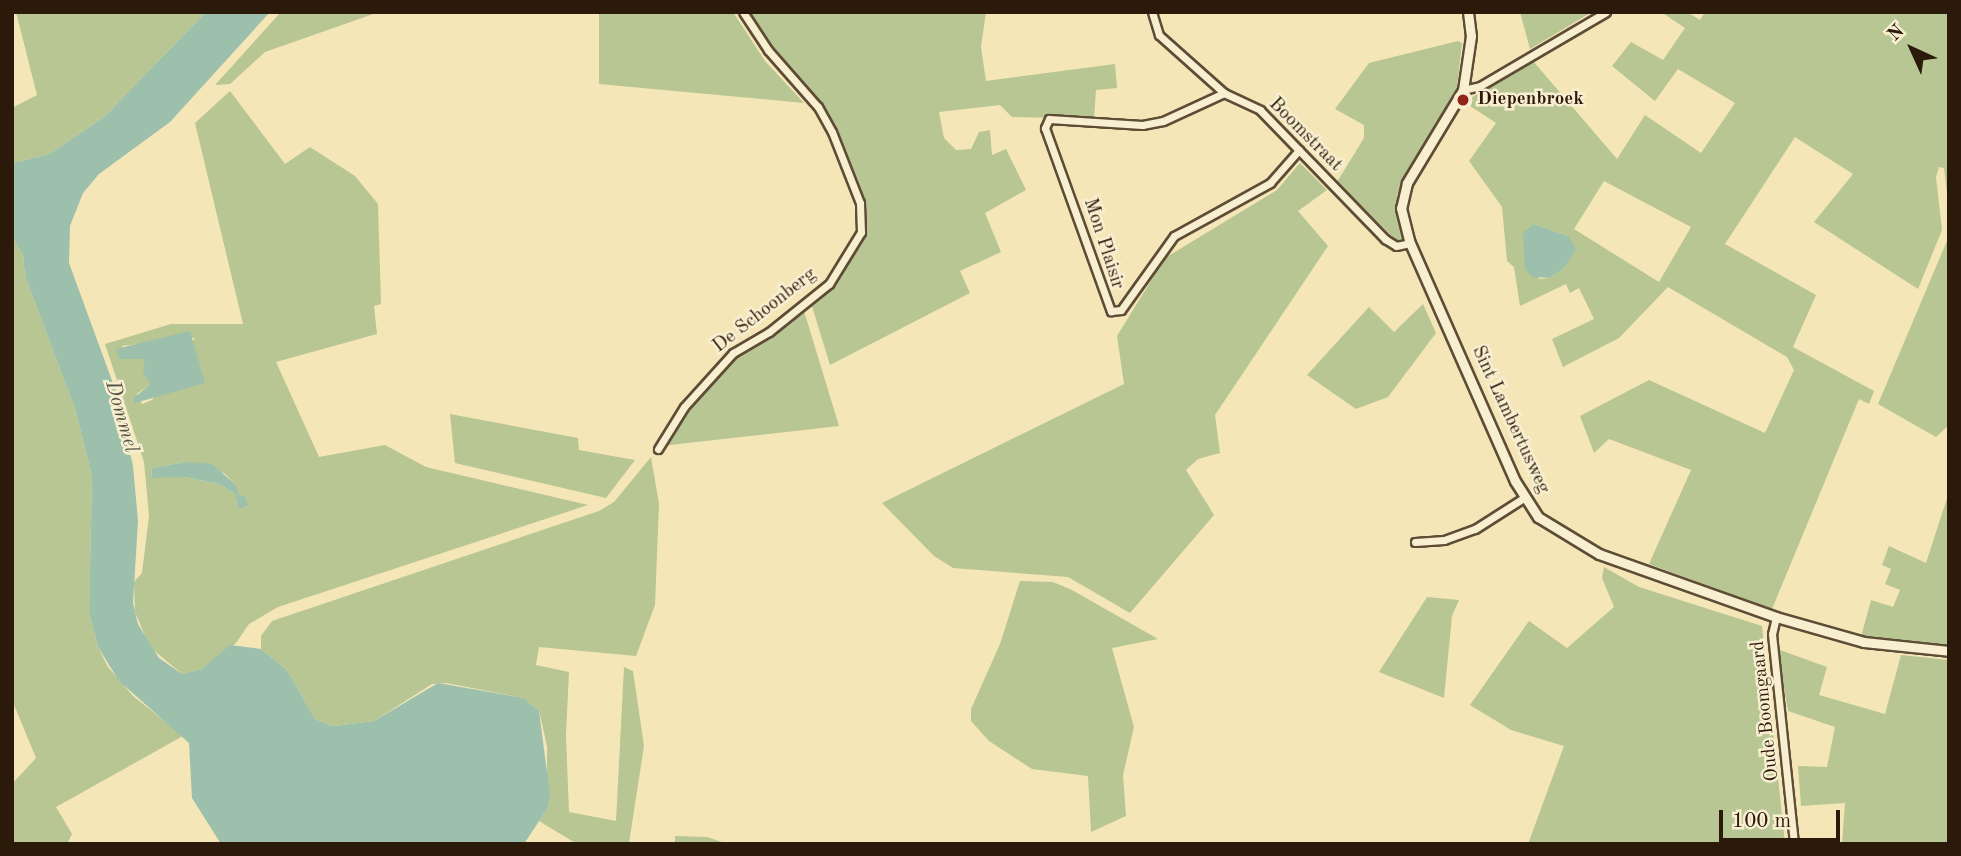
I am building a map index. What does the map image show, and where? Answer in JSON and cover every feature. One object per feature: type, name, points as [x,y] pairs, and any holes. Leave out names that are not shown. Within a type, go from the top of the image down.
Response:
[{"type":"street","name":"De Schoonberg","points":[[658,449],[684,407],[733,354],[769,332],[829,284],[861,232],[860,203],[832,132],[818,107],[768,50],[743,12]]},
{"type":"street","name":"Boomstraat","points":[[1152,12],[1159,35],[1224,93],[1261,110],[1385,239],[1396,246],[1410,243]]},
{"type":"street","name":"Sint Lambertusweg","points":[[1468,12],[1471,36],[1464,90],[1405,190],[1401,208],[1410,243],[1525,497],[1538,517],[1600,554],[1776,617],[1864,642],[1949,651]]},
{"type":"street","points":[[1464,90],[1480,86],[1606,12]]},
{"type":"street","name":"Mon Plaisir","points":[[1224,93],[1174,117],[1142,125],[1049,119],[1045,128],[1111,311],[1121,310],[1174,236],[1270,183],[1299,150]]},
{"type":"street","points":[[1415,542],[1444,540],[1475,529],[1525,497]]},
{"type":"street","name":"Oude Boomgaard","points":[[1776,617],[1772,634],[1794,844]]},
{"type":"shaded area","points":[[16,12],[206,12],[104,117],[49,154],[12,163],[12,108],[37,95]]},
{"type":"shaded area","points":[[281,12],[379,12],[265,52],[230,84],[215,85]]},
{"type":"shaded area","points":[[599,12],[733,12],[765,61],[804,103],[599,84]]},
{"type":"shaded area","points":[[747,12],[986,12],[981,47],[986,81],[1115,64],[1117,88],[1096,90],[1094,119],[1012,117],[1000,105],[939,112],[944,138],[956,150],[971,149],[979,132],[990,130],[992,155],[1006,149],[1026,190],[985,213],[1001,252],[960,271],[970,293],[830,365],[811,303],[848,263],[864,221],[823,111],[772,53]]},
{"type":"shaded area","points":[[1520,12],[1592,12],[1530,49]]},
{"type":"shaded area","points":[[1661,12],[1687,12],[1700,20],[1705,12],[1949,12],[1949,211],[1944,168],[1939,167],[1936,177],[1942,230],[1918,289],[1814,222],[1853,174],[1795,137],[1725,244],[1816,295],[1793,347],[1874,391],[1869,404],[1859,399],[1772,609],[1649,564],[1691,470],[1609,439],[1594,453],[1580,416],[1649,380],[1765,433],[1794,370],[1787,357],[1668,287],[1619,338],[1563,367],[1552,339],[1594,319],[1579,288],[1570,293],[1566,284],[1520,306],[1514,267],[1507,261],[1502,207],[1469,161],[1496,123],[1464,102],[1533,61],[1617,159],[1645,115],[1701,153],[1735,103],[1678,69],[1655,101],[1612,66],[1631,42],[1663,60],[1685,28]],"holes":[[[1604,181],[1691,227],[1659,282],[1574,229]],[[1534,224],[1568,236],[1564,268],[1550,278],[1539,279]]]},
{"type":"shaded area","points":[[1458,41],[1462,43],[1457,87],[1397,195],[1404,242],[1399,243],[1337,182],[1364,138],[1364,125],[1335,109],[1369,63]]},
{"type":"shaded area","points":[[230,91],[285,164],[310,147],[355,176],[378,204],[381,304],[374,306],[377,334],[276,362],[319,457],[385,445],[426,467],[588,505],[278,607],[249,624],[236,643],[202,669],[182,674],[150,647],[135,612],[134,582],[142,573],[149,516],[144,462],[105,344],[171,324],[243,324],[195,123]],"holes":[[[195,338],[152,400],[142,404],[137,394],[150,384],[145,358],[121,346]],[[185,462],[224,473],[236,485],[239,503],[235,494],[219,484],[184,477],[151,477],[152,468]]]},
{"type":"shaded area","points":[[1300,163],[1327,190],[1298,211],[1328,246],[1215,415],[1220,453],[1198,459],[1186,470],[1214,515],[1130,613],[1068,577],[953,568],[934,556],[882,503],[1124,384],[1117,336],[1165,258],[1277,190]]},
{"type":"shaded area","points":[[1949,236],[1949,425],[1936,437],[1878,404]]},
{"type":"shaded area","points":[[12,237],[23,255],[25,276],[75,409],[92,477],[89,613],[98,647],[108,667],[133,696],[183,736],[56,807],[72,834],[67,844],[12,844],[12,784],[36,758],[12,700]]},
{"type":"shaded area","points":[[1423,304],[1436,333],[1388,397],[1356,409],[1307,375],[1369,307],[1394,332]]},
{"type":"shaded area","points":[[804,311],[839,426],[661,446],[668,432],[725,365]]},
{"type":"shaded area","points":[[450,414],[578,438],[579,450],[635,460],[606,498],[455,463]]},
{"type":"shaded area","points":[[651,457],[659,504],[655,605],[636,656],[539,647],[536,665],[569,672],[566,735],[569,812],[616,821],[624,667],[633,671],[644,746],[629,843],[577,844],[539,821],[547,809],[547,746],[539,711],[524,698],[446,683],[432,684],[374,721],[333,726],[315,719],[287,670],[261,649],[261,636],[272,621],[599,511],[614,502]]},
{"type":"shaded area","points":[[1949,492],[1949,648],[1861,637],[1871,600],[1893,607],[1900,590],[1885,584],[1891,569],[1882,565],[1889,546],[1926,563]]},
{"type":"shaded area","points":[[1604,567],[1639,587],[1762,626],[1785,844],[1528,844],[1564,746],[1511,730],[1470,705],[1529,621],[1567,648],[1614,607],[1602,578]]},
{"type":"shaded area","points":[[1020,581],[1053,582],[1158,639],[1112,648],[1134,727],[1123,775],[1126,816],[1091,832],[1088,776],[1032,769],[989,741],[971,721],[971,709],[1000,644]]},
{"type":"shaded area","points":[[1427,597],[1459,600],[1452,616],[1444,698],[1379,672]]},
{"type":"shaded area","points":[[1777,649],[1827,667],[1819,695],[1885,714],[1901,655],[1949,660],[1949,844],[1842,844],[1845,803],[1801,806],[1798,766],[1827,767],[1835,727],[1788,711]]},
{"type":"shaded area","points":[[675,836],[707,837],[728,844],[675,844]]},
{"type":"water","name":"Dommel","points":[[206,12],[270,12],[170,122],[99,174],[83,193],[70,226],[69,263],[118,397],[133,466],[138,521],[133,603],[138,624],[159,658],[182,674],[202,669],[230,645],[261,649],[287,670],[315,719],[333,726],[374,721],[438,683],[524,698],[539,711],[550,795],[547,809],[524,844],[221,844],[192,798],[189,743],[119,681],[98,647],[89,613],[92,477],[75,409],[25,276],[23,255],[12,237],[12,163],[49,154],[104,117]]},
{"type":"water","points":[[1534,224],[1568,236],[1576,249],[1564,268],[1550,278],[1532,277],[1525,268],[1523,233]]},
{"type":"water","points":[[190,331],[205,383],[135,403],[133,399],[150,384],[143,372],[145,359],[120,359],[116,349]]},
{"type":"water","points":[[185,462],[212,464],[236,485],[239,495],[245,496],[248,505],[239,509],[235,494],[219,484],[184,477],[151,478],[152,468]]},
{"type":"place","name":"Diepenbroek","points":[[1463,100]]}]
